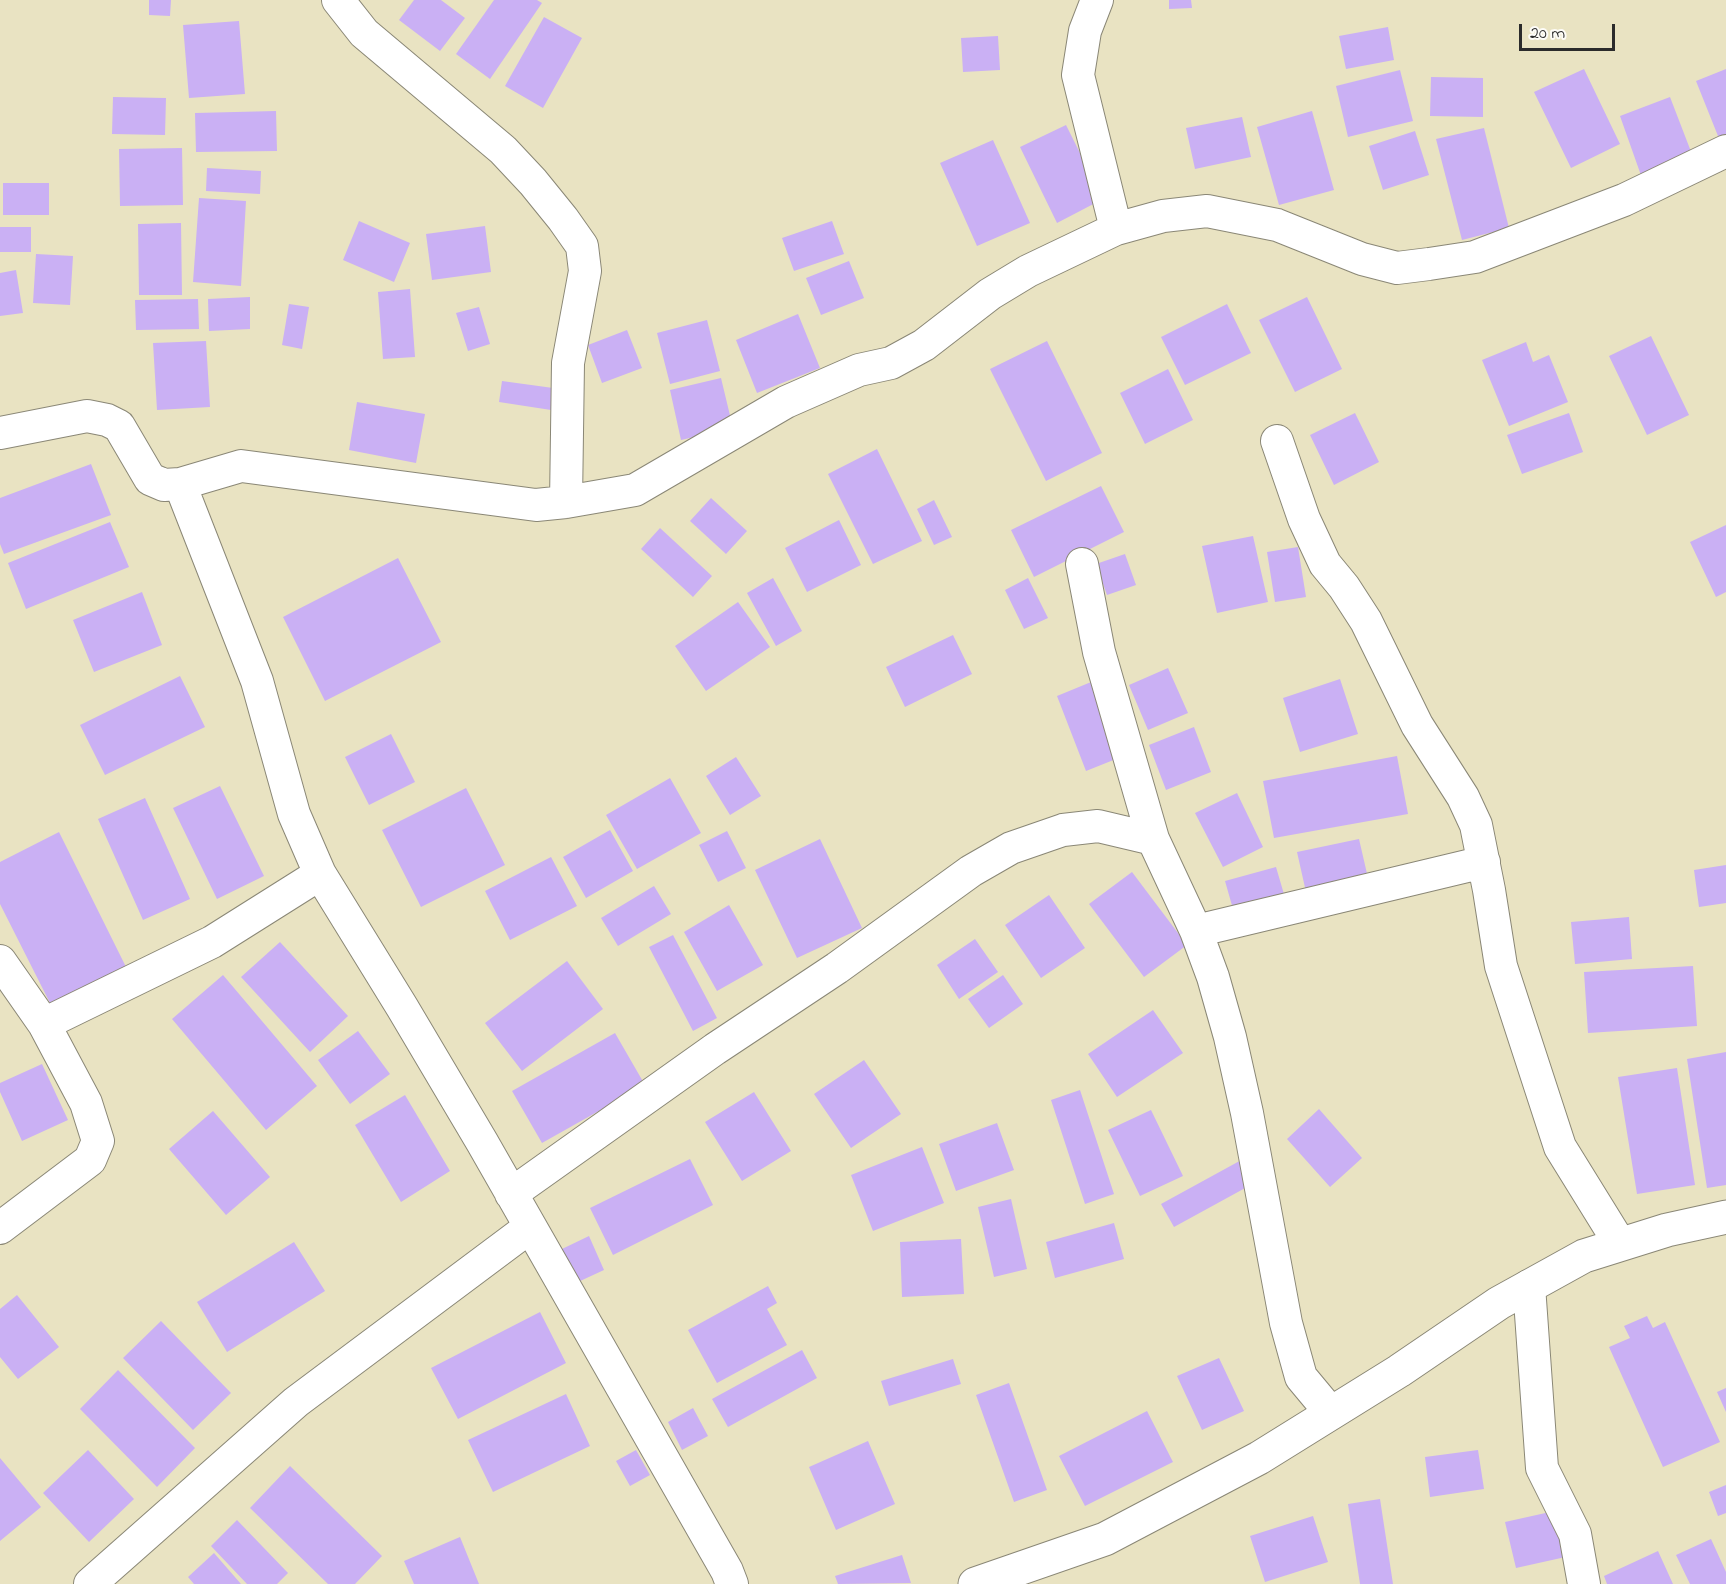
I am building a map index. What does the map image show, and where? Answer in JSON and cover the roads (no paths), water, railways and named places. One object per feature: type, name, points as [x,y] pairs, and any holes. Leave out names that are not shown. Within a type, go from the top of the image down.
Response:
[{"type":"street","points":[[338,0],[364,33],[503,150],[545,196],[582,246],[585,271],[568,363],[566,502]]},
{"type":"street","points":[[1097,0],[1085,31],[1078,75],[1116,229]]},
{"type":"street","points":[[0,433],[87,416],[107,420],[119,426],[150,479],[164,485],[180,484],[241,466],[536,504],[566,502],[634,490],[786,402],[859,370],[891,363],[924,345],[990,294],[1028,271],[1116,229],[1163,216],[1207,211],[1277,225],[1362,258],[1397,268],[1429,264],[1475,257],[1623,200],[1726,151]]},
{"type":"street","points":[[1277,441],[1305,519],[1325,564],[1366,621],[1417,725],[1463,797],[1476,825],[1501,966],[1560,1147],[1620,1244]]},
{"type":"street","points":[[180,484],[257,681],[294,814],[320,874],[402,1007],[511,1194],[716,1551],[732,1584]]},
{"type":"street","points":[[1082,564],[1099,652],[1153,839],[1196,931],[1213,977],[1230,1037],[1247,1113],[1286,1323],[1301,1377],[1331,1413]]},
{"type":"street","points":[[511,1194],[715,1049],[837,968],[971,871],[1011,848],[1063,830],[1098,826],[1153,839]]},
{"type":"street","points":[[1196,931],[1484,862]]},
{"type":"street","points":[[44,1024],[212,942],[320,874]]},
{"type":"street","points":[[0,961],[44,1024],[86,1103],[98,1141],[90,1160],[0,1228]]},
{"type":"street","points":[[975,1584],[1105,1539],[1259,1458],[1399,1371],[1499,1303],[1584,1256],[1667,1230],[1726,1216]]},
{"type":"street","points":[[90,1584],[296,1402],[530,1227]]},
{"type":"street","points":[[1529,1286],[1542,1468],[1575,1534],[1584,1584]]}]
